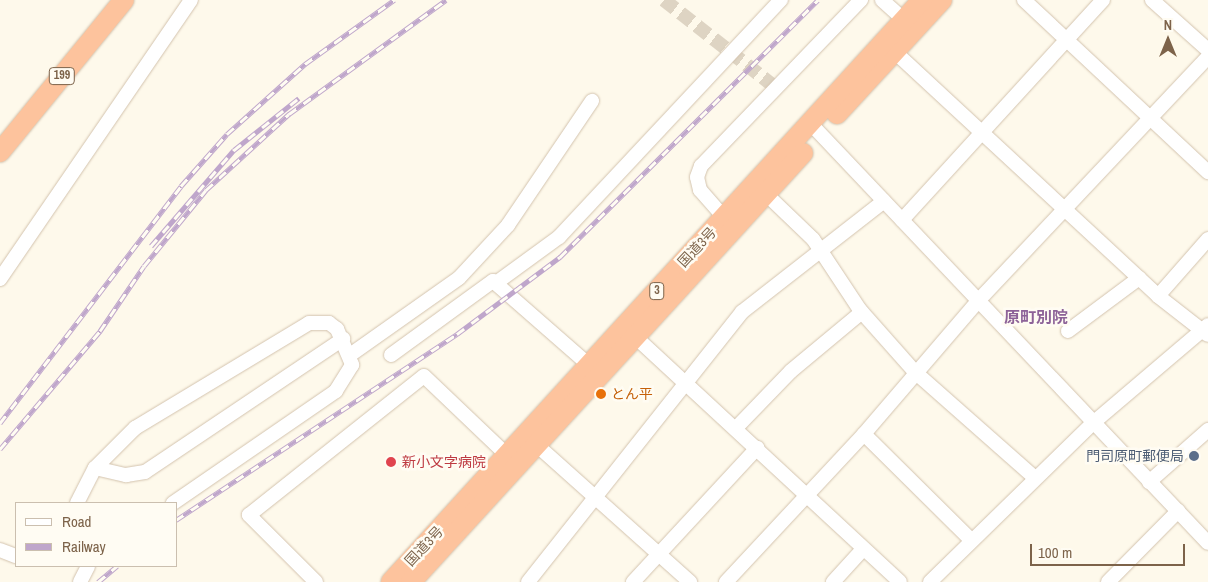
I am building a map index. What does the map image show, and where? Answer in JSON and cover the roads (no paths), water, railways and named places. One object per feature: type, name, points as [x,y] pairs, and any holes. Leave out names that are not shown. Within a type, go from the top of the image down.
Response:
[{"type":"highway","name":"199","points":[[0,130],[108,0]]},
{"type":"highway","name":"199","points":[[0,152],[124,0]]},
{"type":"highway","name":"国道3号","points":[[729,223],[766,194],[815,129],[896,53],[922,0]]},
{"type":"highway","name":"国道3号","points":[[407,579],[909,24],[942,0]]},
{"type":"highway","name":"国道3号","points":[[407,579],[507,455],[531,440],[588,365],[630,331]]},
{"type":"street","points":[[0,279],[191,0]]},
{"type":"street","points":[[391,355],[559,237],[780,0]]},
{"type":"street","points":[[729,223],[700,190],[697,177],[702,166],[774,87],[859,0]]},
{"type":"street","points":[[882,0],[909,24]]},
{"type":"street","points":[[1024,0],[1208,172]]},
{"type":"street","points":[[902,220],[981,131],[1068,40],[1103,0]]},
{"type":"street","points":[[1152,0],[1208,50]]},
{"type":"street","points":[[896,53],[1158,296],[1206,330],[1093,422],[1034,477],[930,582]]},
{"type":"street","points":[[726,582],[864,434],[977,302],[1152,120],[1208,57]]},
{"type":"street","points":[[350,355],[472,265],[508,225],[592,101]]},
{"type":"street","points":[[815,129],[977,302],[1208,543]]},
{"type":"street","points":[[766,194],[822,250],[862,312],[916,374],[1034,477]]},
{"type":"street","points":[[528,582],[742,312],[884,201]]},
{"type":"street","points":[[1158,296],[1208,239]]},
{"type":"street","points":[[472,265],[495,282],[588,365]]},
{"type":"street","points":[[1068,332],[1139,278]]},
{"type":"street","points":[[736,428],[791,371],[862,312]]},
{"type":"street","points":[[78,502],[95,468],[135,428],[309,323],[329,323],[342,339],[350,355],[348,377],[336,391],[175,502]]},
{"type":"street","points":[[630,331],[688,382],[900,582]]},
{"type":"street","points":[[95,468],[126,475],[145,472],[342,339]]},
{"type":"street","points":[[316,582],[248,515],[424,376],[507,455]]},
{"type":"street","points":[[1149,482],[1208,430]]},
{"type":"street","points":[[864,434],[971,540]]},
{"type":"street","points":[[531,440],[596,496],[690,582]]},
{"type":"street","points":[[633,582],[757,448]]},
{"type":"street","points":[[1108,582],[1178,511]]},
{"type":"street","points":[[833,582],[863,549]]},
{"type":"street","points":[[0,550],[15,556]]},
{"type":"street","points":[[80,582],[88,567]]},
{"type":"tunnel","points":[[664,0],[771,84]]},
{"type":"railway","points":[[0,423],[181,186],[227,134],[305,64],[394,0]]},
{"type":"railway","points":[[0,449],[100,331],[144,266],[206,190],[289,114],[446,0]]},
{"type":"railway","points":[[178,519],[457,334],[560,257],[818,0]]},
{"type":"railway","points":[[151,246],[234,150],[299,98]]},
{"type":"railway","points":[[98,582],[116,567]]},
{"type":"place","name":"とん平","points":[[601,394]]},
{"type":"place","name":"門司原町郵便局","points":[[1194,456]]},
{"type":"place","name":"新小文字病院","points":[[391,462]]},
{"type":"district","name":"原町別院","points":[[1036,317]]}]
